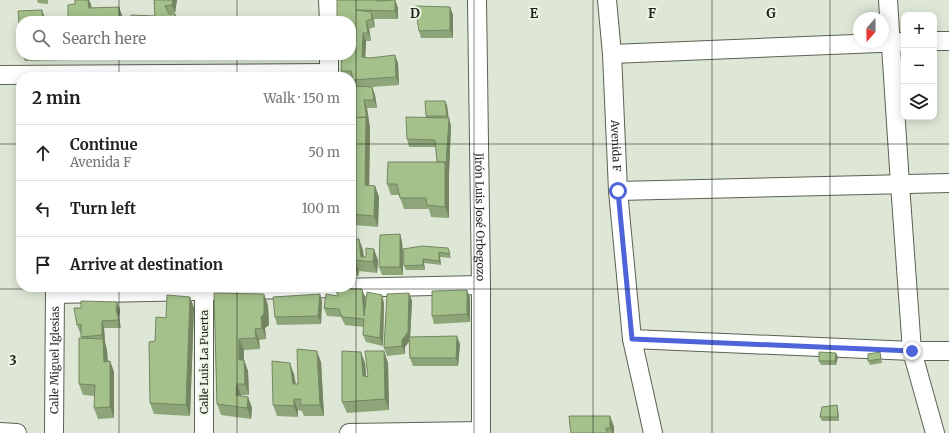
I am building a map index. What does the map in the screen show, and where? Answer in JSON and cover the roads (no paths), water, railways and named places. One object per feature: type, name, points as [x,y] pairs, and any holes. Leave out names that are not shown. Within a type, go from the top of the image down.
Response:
[{"type":"street","points":[[328,0],[328,16]]},
{"type":"street","name":"Jirón Luis José Orbegozo","points":[[477,0],[481,285],[481,432]]},
{"type":"street","name":"Avenida F","points":[[607,0],[612,54],[618,191],[632,339],[653,433]]},
{"type":"street","points":[[888,0],[898,42],[900,184],[912,351],[935,433]]},
{"type":"street","points":[[937,41],[949,41]]},
{"type":"street","points":[[612,54],[898,42]]},
{"type":"street","points":[[329,60],[329,72]]},
{"type":"street","points":[[0,75],[16,75]]},
{"type":"street","points":[[618,191],[949,183]]},
{"type":"street","points":[[356,287],[481,285]]},
{"type":"street","name":"Calle Miguel Iglesias","points":[[54,433],[55,292]]},
{"type":"street","name":"Calle Luis La Puerta","points":[[204,292],[204,433]]},
{"type":"street","points":[[632,339],[912,351],[949,351]]},
{"type":"street","points":[[0,432],[17,433]]},
{"type":"street","points":[[349,433],[481,432]]}]
